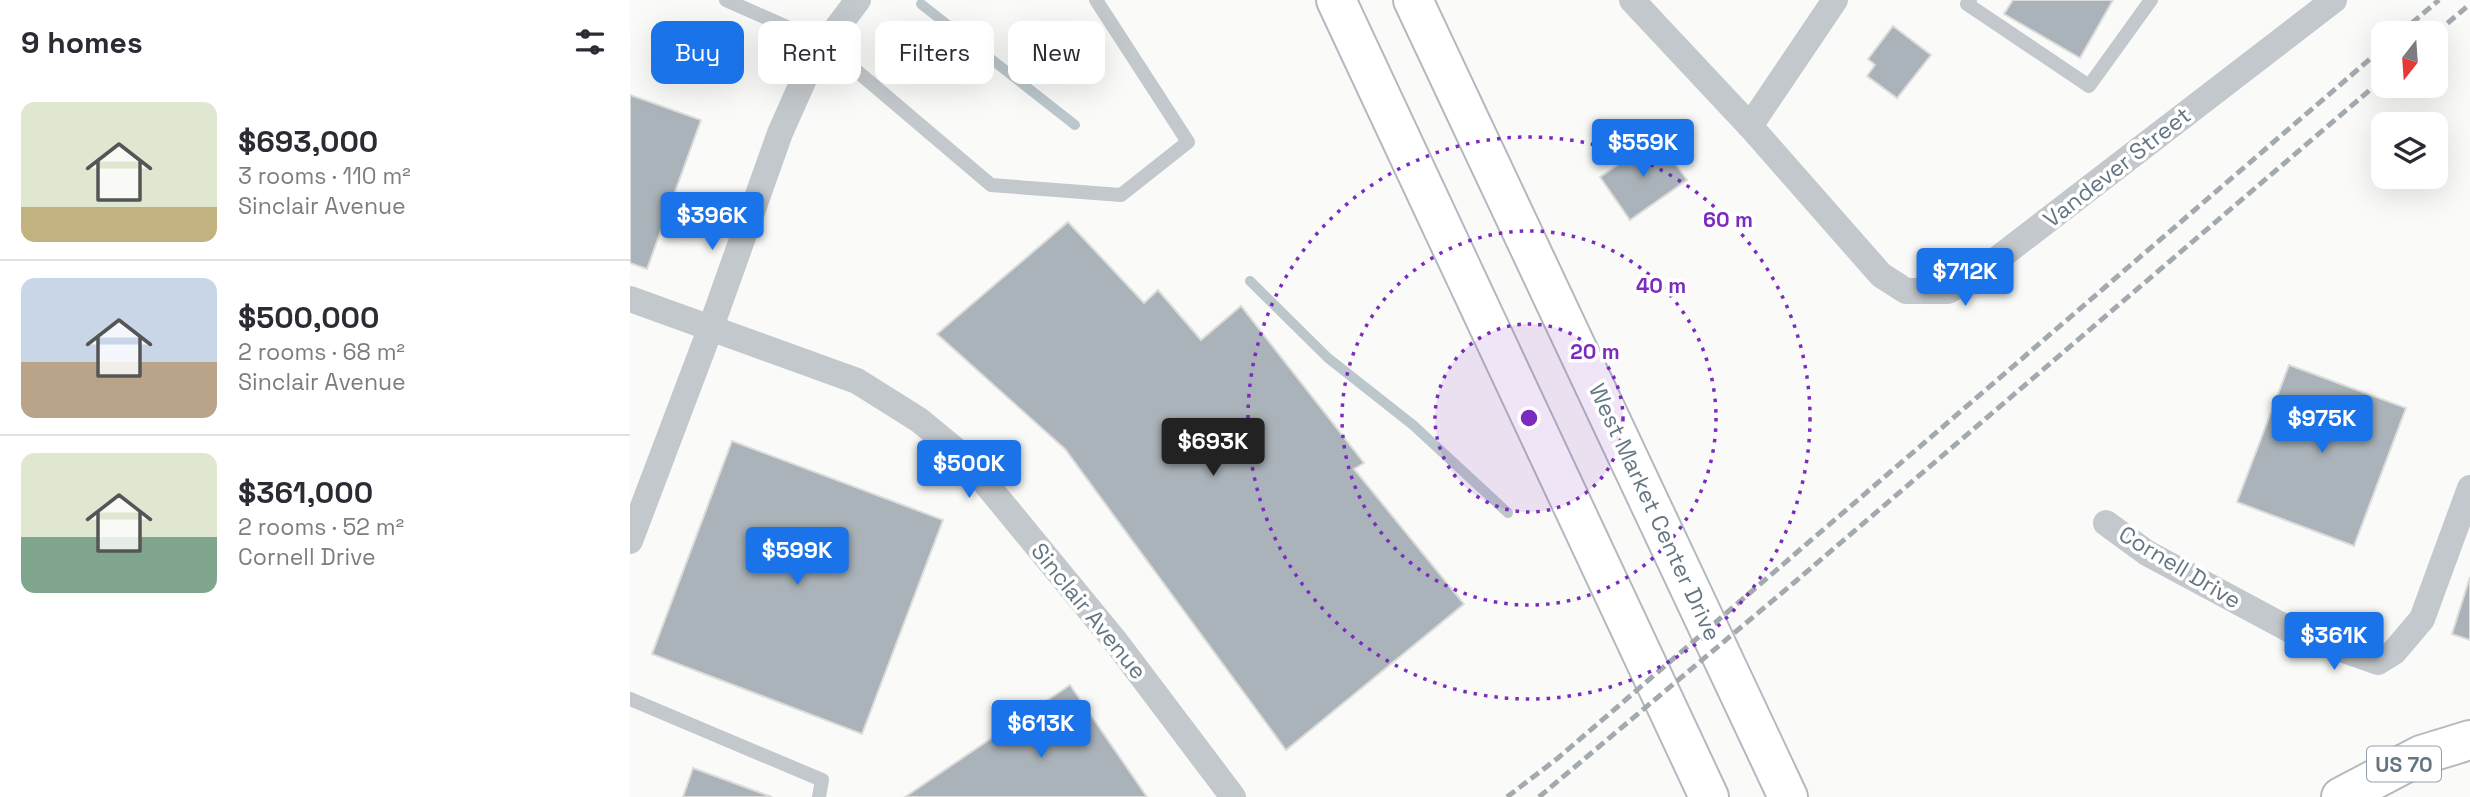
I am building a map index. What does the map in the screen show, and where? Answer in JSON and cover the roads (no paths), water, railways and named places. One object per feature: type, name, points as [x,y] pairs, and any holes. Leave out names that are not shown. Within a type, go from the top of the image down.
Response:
[{"type":"main road","points":[[1336,0],[1709,797]]},
{"type":"main road","name":"West Market Center Drive","points":[[1413,0],[1788,797]]},
{"type":"main road","name":"US 70","points":[[2342,797],[2421,755],[2470,740]]},
{"type":"street","points":[[842,21],[858,0]]},
{"type":"street","name":"Vandever Street","points":[[1632,0],[1750,126],[1881,275],[1906,291],[1948,291],[1979,273],[2334,0]]},
{"type":"street","points":[[1750,126],[1835,0]]},
{"type":"street","points":[[630,541],[780,133],[802,84]]},
{"type":"street","name":"Sinclair Avenue","points":[[630,299],[857,381],[919,420],[964,457],[1116,642],[1233,797]]},
{"type":"street","name":"Cornell Drive","points":[[2106,523],[2147,553],[2296,633],[2378,662],[2394,652],[2422,619],[2470,488]]},
{"type":"lane","points":[[726,0],[773,21]]},
{"type":"lane","points":[[861,75],[991,186],[1121,195],[1188,142],[1096,0]]},
{"type":"lane","points":[[1970,0],[1967,4],[2089,86],[2151,0]]},
{"type":"lane","points":[[630,699],[822,780],[819,797]]},
{"type":"waterway","points":[[921,4],[1075,125]]},
{"type":"waterway","points":[[1250,281],[1328,358],[1413,425],[1508,513]]},
{"type":"railway","points":[[2414,21],[2439,0]]},
{"type":"railway","points":[[2448,23],[2470,4]]},
{"type":"railway","points":[[1507,797],[1558,758],[2371,58]]},
{"type":"railway","points":[[1539,797],[2371,89]]}]
